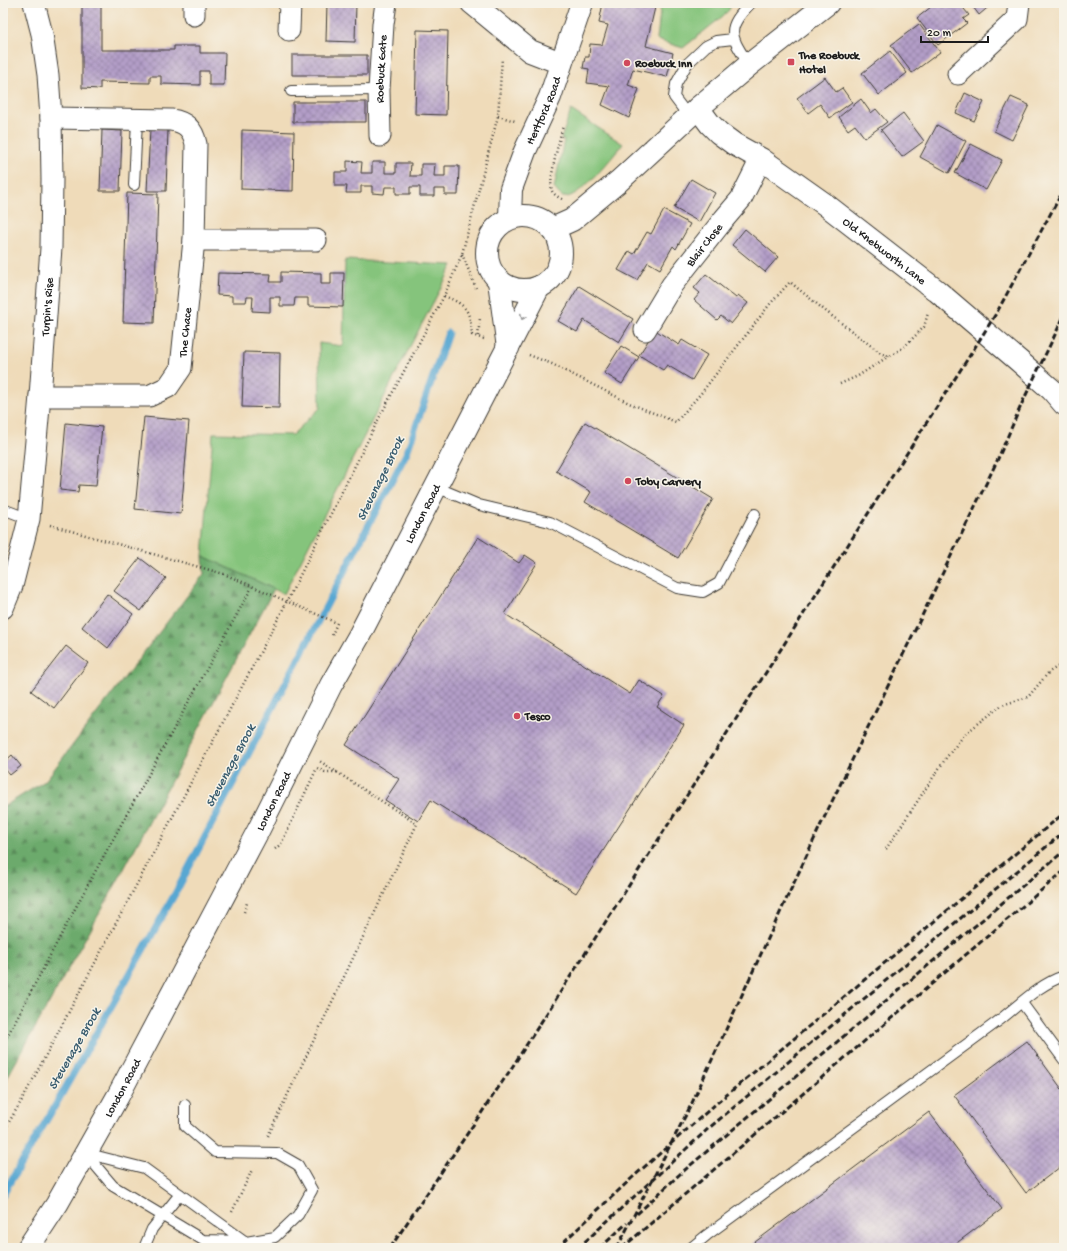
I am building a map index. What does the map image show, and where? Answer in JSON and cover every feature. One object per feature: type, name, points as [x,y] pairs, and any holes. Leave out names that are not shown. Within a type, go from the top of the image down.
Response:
[{"type":"main road","points":[[472,3],[530,51],[561,63]]},
{"type":"main road","name":"Hertford Road","points":[[510,218],[511,189],[525,150],[550,97],[582,3]]},
{"type":"main road","points":[[552,229],[572,220],[619,181],[748,65],[828,3]]},
{"type":"main road","name":"Old Knebworth Lane","points":[[693,113],[710,124],[734,144],[761,159],[826,205],[937,291],[1052,390],[1064,404]]},
{"type":"main road","points":[[499,280],[518,290],[539,287],[553,276],[560,261],[560,244],[552,229],[540,219],[525,215],[510,218],[494,229],[487,246],[488,265],[499,280],[517,351]]},
{"type":"main road","name":"London Road","points":[[28,1248],[57,1204],[137,1061],[259,829],[331,685],[359,636],[436,487],[517,351],[539,287]]},
{"type":"street","name":"Turpin's Rise","points":[[3,608],[12,586],[29,519],[51,248],[51,118],[48,75],[42,34],[34,3]]},
{"type":"street","points":[[289,30],[290,3]]},
{"type":"street","name":"Roebuck Gate","points":[[380,136],[380,90],[383,24],[386,3]]},
{"type":"street","points":[[958,74],[1017,19],[1019,3]]},
{"type":"street","name":"The Chace","points":[[40,396],[149,396],[168,387],[181,368],[194,240],[196,144],[195,136],[187,125],[180,121],[51,118]]},
{"type":"street","name":"Blair Close","points":[[645,330],[672,285],[741,199],[761,159]]},
{"type":"street","points":[[194,240],[316,240]]},
{"type":"lane","points":[[748,65],[733,39],[733,30],[736,22],[751,3]]},
{"type":"lane","points":[[693,113],[674,97],[676,84],[687,64],[706,46],[716,41],[733,39]]},
{"type":"lane","points":[[290,91],[380,90]]},
{"type":"lane","points":[[134,185],[136,120]]},
{"type":"lane","points":[[436,487],[479,505],[550,522],[677,588],[703,592],[719,583],[755,514]]},
{"type":"lane","points":[[3,509],[29,519]]},
{"type":"lane","points":[[691,1248],[1022,1003],[1055,979],[1064,976]]},
{"type":"lane","points":[[1022,1003],[1064,1060]]},
{"type":"lane","points":[[86,1153],[113,1186],[203,1240],[245,1245],[275,1237],[298,1214],[312,1190],[298,1165],[278,1153],[215,1152],[185,1126],[185,1105]]},
{"type":"lane","points":[[86,1153],[144,1168],[224,1226],[245,1245]]},
{"type":"lane","points":[[144,1248],[152,1229],[180,1194]]},
{"type":"path","points":[[3,1132],[22,1100],[95,964],[279,617],[377,422],[444,296],[462,254],[498,116],[504,30]]},
{"type":"path","points":[[498,116],[517,122]]},
{"type":"path","points":[[558,143],[552,180],[552,190],[558,198],[566,201]]},
{"type":"path","points":[[462,254],[479,295]]},
{"type":"path","points":[[517,351],[552,364],[629,403],[676,422],[702,392],[770,304],[790,282],[882,354],[890,356]]},
{"type":"path","points":[[840,384],[858,376],[904,347],[924,327],[931,300],[937,291]]},
{"type":"path","points":[[444,296],[454,300],[464,307],[470,317],[472,335],[478,336],[480,316]]},
{"type":"path","points":[[29,519],[224,574],[338,623]]},
{"type":"path","points":[[3,1044],[85,890],[252,587]]},
{"type":"path","points":[[886,849],[946,758],[965,734],[1002,705],[1028,697],[1049,672],[1064,663]]},
{"type":"path","points":[[224,1226],[417,824],[315,757]]},
{"type":"path","points":[[270,853],[281,844],[317,768],[325,772],[337,772]]},
{"type":"green space","points":[[661,3],[732,3],[729,10],[723,16],[683,48],[657,40]]},
{"type":"green space","points":[[571,110],[623,144],[604,167],[586,185],[570,196],[563,197],[554,188],[564,140],[561,139]]},
{"type":"green space","points":[[345,260],[453,265],[284,594],[203,556],[213,433],[292,435],[320,408],[319,343],[343,346]]},
{"type":"green space","points":[[203,556],[274,589],[117,882],[3,1085],[3,807],[45,781],[204,574]]},
{"type":"building","points":[[82,3],[101,3],[101,50],[174,50],[174,46],[200,46],[200,53],[225,53],[224,85],[209,85],[209,71],[200,71],[200,85],[161,84],[161,76],[150,76],[150,83],[100,82],[100,89],[82,88]]},
{"type":"building","points":[[327,3],[356,3],[355,42],[326,41]]},
{"type":"building","name":"Roebuck Inn","points":[[603,3],[656,3],[646,46],[673,53],[667,77],[633,69],[628,85],[639,89],[629,118],[602,105],[609,86],[587,83],[589,69],[583,68],[585,57],[589,57],[590,44],[602,45],[608,25],[599,23]]},
{"type":"building","points":[[936,3],[959,3],[969,15],[963,19],[967,23],[938,45],[917,18]]},
{"type":"building","points":[[970,3],[993,3],[979,15]]},
{"type":"building","points":[[919,24],[940,52],[912,73],[891,45]]},
{"type":"building","points":[[417,30],[448,31],[446,115],[415,114]]},
{"type":"building","points":[[890,51],[907,73],[879,95],[862,73]]},
{"type":"building","points":[[292,55],[367,55],[367,75],[292,75]]},
{"type":"building","points":[[825,77],[836,92],[842,88],[852,102],[830,118],[820,104],[808,113],[797,98]]},
{"type":"building","points":[[965,93],[984,102],[974,121],[956,113]]},
{"type":"building","points":[[1011,97],[1029,105],[1012,140],[994,131]]},
{"type":"building","points":[[861,99],[871,113],[876,109],[887,122],[865,138],[855,125],[848,130],[839,117]]},
{"type":"building","points":[[293,102],[366,102],[366,122],[293,122]]},
{"type":"building","points":[[903,113],[924,141],[902,157],[881,130]]},
{"type":"building","points":[[937,125],[966,141],[949,173],[920,157]]},
{"type":"building","points":[[150,129],[168,129],[166,191],[147,191]]},
{"type":"building","points":[[102,130],[122,131],[120,191],[100,191]]},
{"type":"building","points":[[242,130],[294,132],[293,191],[241,189]]},
{"type":"building","points":[[971,144],[1002,160],[986,190],[955,173]]},
{"type":"building","points":[[347,161],[362,162],[361,173],[372,173],[372,162],[385,162],[385,173],[396,173],[396,163],[411,163],[410,176],[421,176],[421,164],[435,164],[434,176],[445,176],[445,166],[459,166],[458,195],[445,195],[445,189],[434,189],[434,196],[420,196],[420,187],[410,187],[410,194],[396,194],[396,187],[385,187],[384,194],[372,193],[372,186],[361,186],[361,193],[346,193],[347,186],[335,186],[335,172],[347,172]]},
{"type":"building","points":[[691,179],[715,193],[699,222],[674,208]]},
{"type":"building","points":[[127,193],[158,194],[154,323],[123,322]]},
{"type":"building","points":[[664,210],[690,224],[676,249],[673,246],[660,269],[648,262],[637,280],[618,270],[629,251],[634,254],[647,232],[651,234]]},
{"type":"building","points":[[745,229],[778,257],[765,272],[732,245]]},
{"type":"building","points":[[281,272],[321,273],[321,284],[331,284],[331,273],[344,273],[343,307],[308,306],[308,298],[295,298],[294,306],[280,306],[280,297],[270,297],[270,312],[252,311],[253,297],[247,297],[246,302],[232,302],[232,296],[217,295],[218,273],[271,274],[270,282],[281,282]]},
{"type":"building","points":[[706,274],[736,298],[738,295],[748,303],[731,324],[721,316],[717,320],[694,300],[700,293],[694,288]]},
{"type":"building","points":[[579,286],[633,319],[619,342],[584,320],[577,332],[558,321]]},
{"type":"building","points":[[655,330],[679,345],[682,340],[707,355],[692,380],[667,365],[663,370],[639,355]]},
{"type":"building","points":[[621,346],[639,357],[622,384],[604,373]]},
{"type":"building","points":[[244,352],[280,353],[279,408],[242,407]]},
{"type":"building","points":[[144,417],[189,421],[181,514],[135,509]]},
{"type":"building","name":"Toby Carvery","points":[[585,422],[713,499],[678,558],[585,502],[591,492],[556,471]]},
{"type":"building","points":[[66,423],[102,427],[96,486],[79,485],[78,492],[60,490]]},
{"type":"building","name":"Tesco","points":[[478,537],[519,563],[525,555],[537,563],[505,614],[630,694],[639,680],[664,696],[657,707],[684,725],[576,893],[431,800],[418,821],[385,800],[399,779],[346,745]]},
{"type":"building","points":[[140,558],[166,578],[141,611],[114,591]]},
{"type":"building","points":[[107,594],[133,614],[108,648],[82,627]]},
{"type":"building","points":[[66,646],[88,663],[54,708],[31,691]]},
{"type":"building","points":[[12,755],[21,766],[10,775],[3,767],[3,763]]},
{"type":"building","points":[[1027,1041],[1064,1092],[1064,1164],[1026,1193],[954,1095]]},
{"type":"building","points":[[929,1112],[1002,1209],[950,1248],[747,1248]]},
{"type":"waterway","name":"Stevenage Brook","points":[[3,1194],[59,1099],[176,892],[407,452],[448,333]]},
{"type":"railway","points":[[390,1248],[509,1072],[972,352],[997,312],[1064,189]]},
{"type":"railway","points":[[617,1248],[691,1105],[823,820],[997,461],[1023,401],[1064,316]]},
{"type":"railway","points":[[557,1248],[632,1178],[717,1103],[1064,813]]},
{"type":"railway","points":[[578,1248],[709,1128],[1064,832]]},
{"type":"railway","points":[[637,1214],[680,1174],[1064,851]]},
{"type":"railway","points":[[622,1248],[1064,871]]},
{"type":"railway","points":[[600,1248],[627,1223]]},
{"type":"place","name":"The Roebuck Hotel","points":[[791,62]]},
{"type":"place","name":"Roebuck Inn","points":[[627,63]]},
{"type":"place","name":"Toby Carvery","points":[[628,481]]},
{"type":"place","name":"Tesco","points":[[517,716]]}]
